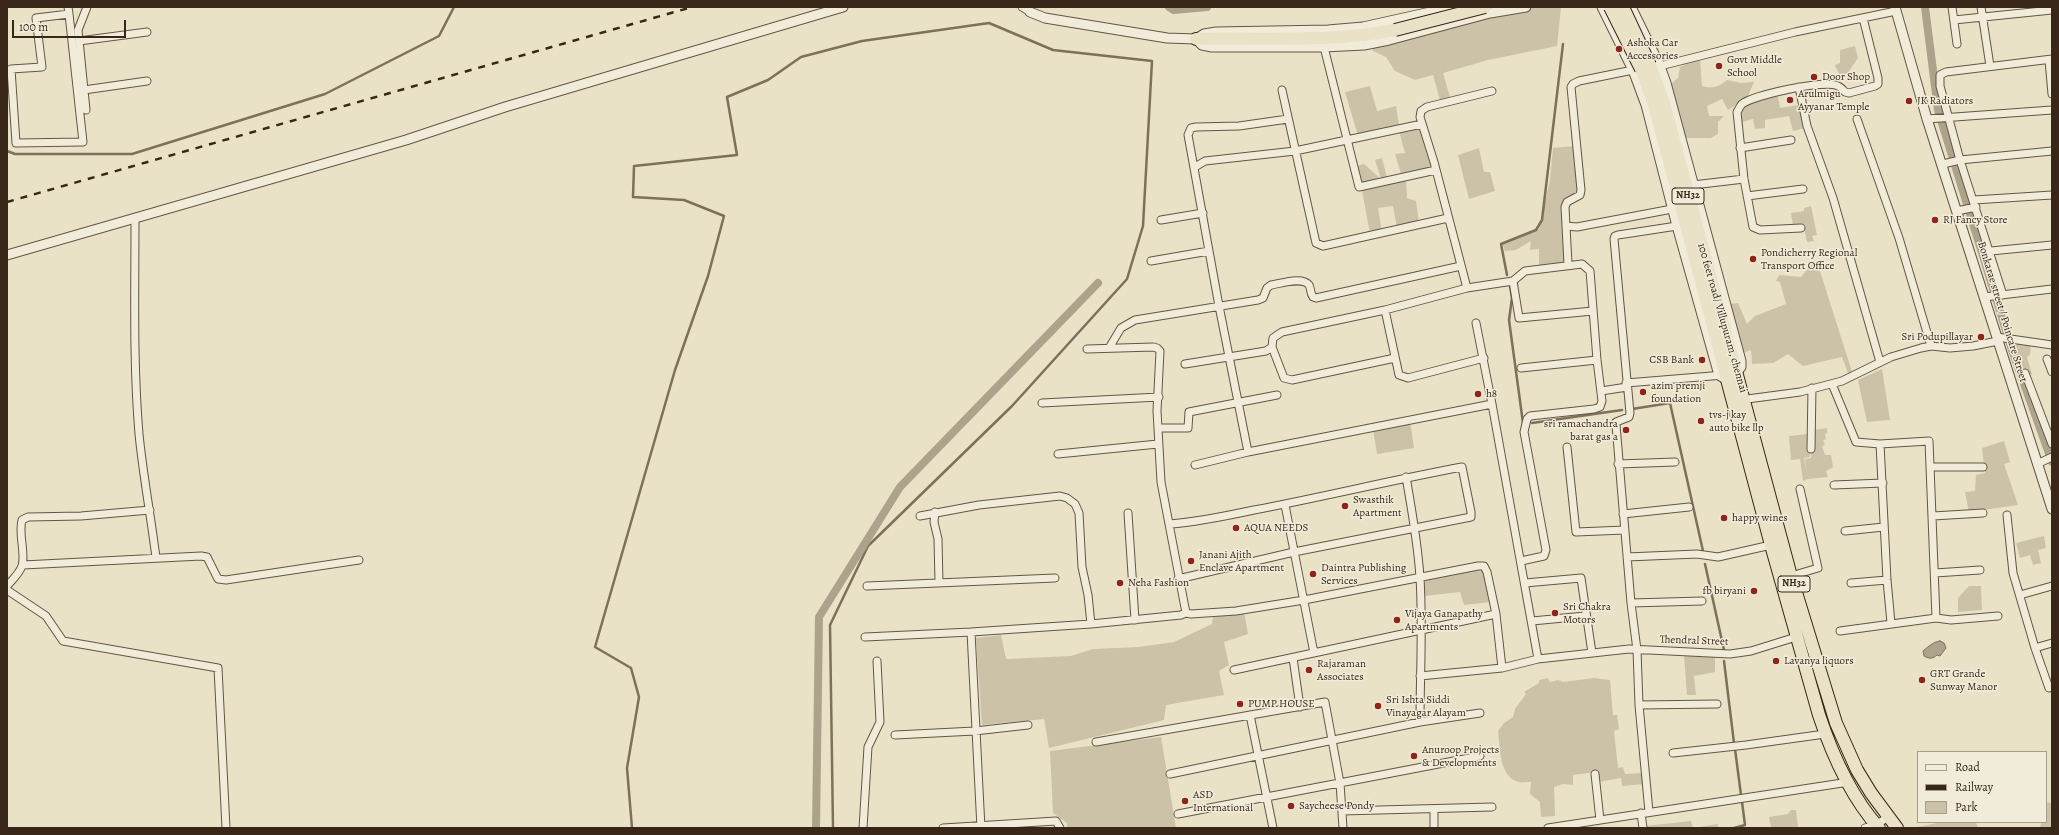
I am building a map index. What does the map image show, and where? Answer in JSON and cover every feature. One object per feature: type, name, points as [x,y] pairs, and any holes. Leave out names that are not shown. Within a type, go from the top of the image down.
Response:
[{"type":"highway","points":[[1196,39],[1331,38],[1368,35],[1395,30],[1485,7]]},
{"type":"highway","name":"100 feet road/ Villupuram, chennai","points":[[1610,7],[1646,66]]},
{"type":"highway","name":"100 feet road/ Villupuram, chennai","points":[[1623,7],[1646,66],[1654,106],[1727,375],[1739,400],[1836,723],[1857,770],[1897,828]]},
{"type":"highway","name":"100 feet road/ Villupuram, chennai","points":[[1739,400],[1771,545],[1796,637],[1825,734],[1873,827]]},
{"type":"street","points":[[86,110],[79,41],[80,24],[87,7]]},
{"type":"street","points":[[7,255],[406,140],[505,107],[843,7]]},
{"type":"street","points":[[1022,7],[1045,18],[1144,35],[1196,39],[1204,34],[1216,32],[1328,30],[1364,27],[1453,7]]},
{"type":"street","points":[[1196,39],[1202,45],[1212,47],[1324,47],[1370,44],[1490,13],[1526,7]]},
{"type":"street","points":[[1602,7],[1646,66],[1646,105],[1672,209],[1727,375]]},
{"type":"street","points":[[1601,391],[1626,385],[1727,375],[1741,367],[1741,361],[1693,185],[1646,66],[1631,7]]},
{"type":"street","points":[[1952,7],[1957,44]]},
{"type":"street","points":[[1981,7],[1990,66]]},
{"type":"street","points":[[1568,264],[1565,207],[1566,202],[1580,195],[1581,190],[1571,87],[1573,84],[1579,81],[1863,18],[1895,9]]},
{"type":"street","name":"Bonkarae street / Poincare Street","points":[[1895,9],[1928,119],[1997,338],[2039,463],[2052,509]]},
{"type":"street","points":[[69,10],[83,142],[16,143],[11,69],[42,67],[36,18],[69,10]]},
{"type":"street","points":[[1954,20],[1983,18],[2024,10],[2052,10]]},
{"type":"street","points":[[1426,13],[1431,29]]},
{"type":"street","points":[[1801,228],[1755,230],[1751,223],[1746,196],[1736,118],[1741,105],[1751,100],[1799,88],[1834,85],[1839,86],[1845,92],[1849,93],[1878,84],[1863,18]]},
{"type":"street","points":[[79,41],[147,32]]},
{"type":"street","points":[[1324,47],[1359,187],[1436,170]]},
{"type":"street","points":[[2003,295],[1991,251],[1960,160],[1940,86],[1940,75],[1946,72],[1990,66],[2050,60],[2052,94]]},
{"type":"street","points":[[84,90],[147,81]]},
{"type":"street","points":[[1799,88],[1807,126],[1833,198],[1880,362]]},
{"type":"street","points":[[1282,90],[1315,240],[1320,245],[1448,218]]},
{"type":"street","points":[[1467,288],[1436,170],[1420,117],[1421,111],[1427,107],[1492,91]]},
{"type":"street","points":[[1928,119],[1949,116],[2052,110]]},
{"type":"street","points":[[1248,452],[1228,356],[1188,135],[1191,128],[1239,126],[1288,119]]},
{"type":"street","points":[[1858,119],[1899,238],[1931,346]]},
{"type":"street","points":[[1195,167],[1205,161],[1295,151],[1347,142],[1422,124]]},
{"type":"street","points":[[1740,148],[1790,140]]},
{"type":"street","points":[[1943,164],[1960,160],[2052,151]]},
{"type":"street","points":[[1693,185],[1744,179]]},
{"type":"street","points":[[1746,196],[1803,189]]},
{"type":"street","points":[[1957,211],[1975,203],[2052,195]]},
{"type":"street","points":[[1566,226],[1577,227],[1672,209]]},
{"type":"street","points":[[1161,220],[1203,213]]},
{"type":"street","points":[[135,219],[137,394],[139,436],[156,558]]},
{"type":"street","points":[[1643,828],[1645,813],[1637,650],[1618,464],[1616,422],[1629,417],[1615,236],[1677,226]]},
{"type":"street","points":[[1991,251],[2052,245]]},
{"type":"street","points":[[1151,261],[1210,251]]},
{"type":"street","points":[[1396,358],[1292,380],[1284,378],[1272,347],[1273,338],[1282,332],[1385,310],[1467,288],[1513,281],[1525,271],[1568,264],[1582,264],[1588,267],[1590,271],[1596,360],[1602,401],[1600,407],[1594,409],[1530,416],[1527,419],[1524,432],[1546,550],[1544,556],[1521,561]]},
{"type":"street","points":[[1109,348],[1121,328],[1136,320],[1263,298],[1267,288],[1271,285],[1300,280],[1309,285],[1312,297],[1316,298],[1461,266]]},
{"type":"street","points":[[1513,281],[1519,318],[1593,311]]},
{"type":"street","points":[[1984,296],[2052,289]]},
{"type":"street","points":[[1385,310],[1399,375],[1408,378],[1484,358]]},
{"type":"street","points":[[1476,323],[1484,358],[1538,659]]},
{"type":"street","points":[[1739,400],[1778,396],[1832,384],[1842,381],[1880,362],[1931,346],[1950,348],[1997,338],[2052,345]]},
{"type":"street","points":[[1185,364],[1266,351],[1272,347]]},
{"type":"street","points":[[1087,349],[1157,348],[1161,357],[1158,444],[1163,501],[1170,524],[1178,579],[1186,613]]},
{"type":"street","points":[[2048,359],[2052,372]]},
{"type":"street","points":[[1521,368],[1596,360]]},
{"type":"street","points":[[2025,373],[2052,444]]},
{"type":"street","points":[[1832,384],[1856,442],[1880,444],[1929,441],[1936,618]]},
{"type":"street","points":[[1811,449],[1812,388]]},
{"type":"street","points":[[1158,428],[1188,428],[1189,412],[1277,395]]},
{"type":"street","points":[[1042,402],[1159,397]]},
{"type":"street","points":[[1195,464],[1248,452],[1492,404]]},
{"type":"street","points":[[1058,454],[1158,444]]},
{"type":"street","points":[[1880,444],[1887,580],[1891,623]]},
{"type":"street","points":[[1567,447],[1576,532],[1625,530]]},
{"type":"street","points":[[2039,463],[2052,458]]},
{"type":"street","points":[[1618,464],[1675,462]]},
{"type":"street","points":[[1170,524],[1187,523],[1285,504],[1406,477],[1462,467],[1471,512],[1471,517],[1294,552],[1178,579]]},
{"type":"street","points":[[1931,467],[1983,467]]},
{"type":"street","points":[[1406,477],[1415,528],[1420,577],[1422,629],[1420,722]]},
{"type":"street","points":[[1834,485],[1883,483]]},
{"type":"street","points":[[1791,576],[1818,568],[1800,490]]},
{"type":"street","points":[[920,516],[935,512],[1026,499],[1060,496],[1068,498],[1075,504],[1079,513],[1082,567],[1088,595],[1091,624]]},
{"type":"street","points":[[1285,504],[1314,653]]},
{"type":"street","points":[[1623,514],[1689,507]]},
{"type":"street","points":[[7,586],[19,573],[22,565],[20,527],[22,520],[28,517],[81,516],[150,510]]},
{"type":"street","points":[[935,512],[934,522],[938,539],[939,583]]},
{"type":"street","points":[[1128,513],[1135,620]]},
{"type":"street","points":[[1933,516],[1983,513]]},
{"type":"street","points":[[2007,515],[2013,573],[2035,648],[2049,688]]},
{"type":"street","points":[[1845,531],[1884,527]]},
{"type":"street","points":[[1627,557],[1697,554],[1718,557],[1771,545]]},
{"type":"street","points":[[22,565],[156,558],[207,557],[218,579],[226,580],[359,560]]},
{"type":"street","points":[[865,637],[1091,624],[1181,615],[1186,613],[1192,614],[1236,611],[1304,600],[1484,566],[1487,572],[1496,614],[1502,668]]},
{"type":"street","points":[[1935,573],[1980,570]]},
{"type":"street","points":[[867,586],[1055,578]]},
{"type":"street","points":[[1525,583],[1581,578],[1585,616],[1592,653]]},
{"type":"street","points":[[1851,583],[1887,580]]},
{"type":"street","points":[[2020,595],[2052,586]]},
{"type":"street","points":[[7,590],[46,616],[63,641],[218,668],[226,828]]},
{"type":"street","points":[[1631,603],[1702,601]]},
{"type":"street","points":[[1234,670],[1496,614]]},
{"type":"street","points":[[1532,621],[1585,616]]},
{"type":"street","points":[[1840,631],[1936,618],[1950,620],[1998,616]]},
{"type":"street","points":[[971,632],[981,826]]},
{"type":"street","name":"Thendral Street","points":[[1420,676],[1502,668],[1538,659],[1592,653],[1637,650],[1730,654],[1751,651],[1796,637]]},
{"type":"street","points":[[2035,648],[2052,643]]},
{"type":"street","points":[[1293,658],[1300,707]]},
{"type":"street","points":[[863,828],[868,747],[880,722],[877,661]]},
{"type":"street","points":[[1096,742],[1325,702],[1340,782],[1343,828]]},
{"type":"street","points":[[1639,705],[1717,704]]},
{"type":"street","points":[[1170,774],[1258,757],[1420,722],[1480,713]]},
{"type":"street","points":[[1250,715],[1273,828]]},
{"type":"street","points":[[895,735],[975,731],[1028,724]]},
{"type":"street","points":[[1673,753],[1825,734]]},
{"type":"street","points":[[1178,814],[1480,756]]},
{"type":"street","points":[[1595,774],[1600,820]]},
{"type":"street","points":[[1548,828],[1592,825],[1600,820],[1849,782]]},
{"type":"street","points":[[1342,811],[1492,807]]},
{"type":"street","points":[[1434,809],[1434,828]]},
{"type":"street","points":[[1873,827],[1888,817]]},
{"type":"street","points":[[943,828],[1056,821],[1060,828]]},
{"type":"green space","points":[[1535,7],[1561,7],[1557,46],[1488,60],[1443,73],[1450,97],[1440,100],[1433,75],[1415,80],[1395,71],[1386,57],[1373,51],[1372,45],[1490,13]]},
{"type":"green space","points":[[1855,46],[1858,58],[1842,81],[1835,65],[1840,63],[1840,50]]},
{"type":"green space","points":[[1700,59],[1702,86],[1715,87],[1727,80],[1741,83],[1754,82],[1747,98],[1728,110],[1722,99],[1707,106],[1709,116],[1724,116],[1718,122],[1718,134],[1711,138],[1685,138],[1679,121],[1680,115],[1671,84],[1678,78],[1680,67],[1689,62]]},
{"type":"green space","points":[[1370,86],[1377,111],[1396,106],[1399,125],[1418,121],[1359,139],[1345,92]]},
{"type":"green space","points":[[1778,96],[1780,108],[1800,105],[1805,128],[1793,131],[1789,116],[1765,120],[1765,128],[1755,129],[1753,119],[1739,123],[1741,110],[1754,101]]},
{"type":"green space","points":[[1422,125],[1434,170],[1359,187],[1353,167],[1364,164],[1381,179],[1375,160],[1382,158],[1387,178],[1401,174],[1395,154],[1405,153],[1399,131]]},
{"type":"green space","points":[[1575,146],[1581,190],[1567,202],[1568,253],[1564,263],[1539,269],[1539,249],[1530,250],[1531,241],[1516,250],[1505,251],[1502,243],[1539,229],[1550,180],[1553,148]]},
{"type":"green space","points":[[1479,148],[1484,172],[1490,172],[1495,191],[1469,199],[1458,155]]},
{"type":"green space","points":[[1406,179],[1407,198],[1416,201],[1419,222],[1397,227],[1393,206],[1378,208],[1382,232],[1370,234],[1362,190]]},
{"type":"green space","points":[[1811,206],[1817,235],[1812,236],[1814,241],[1807,242],[1803,224],[1793,226],[1791,213],[1804,211],[1804,208]]},
{"type":"green space","points":[[1811,265],[1820,271],[1852,372],[1848,373],[1842,357],[1803,366],[1788,354],[1773,363],[1752,364],[1751,350],[1743,353],[1730,304],[1738,303],[1747,324],[1755,316],[1786,304],[1780,282],[1776,281],[1779,275],[1801,277]]},
{"type":"green space","points":[[2011,341],[2031,343],[2030,355],[2027,357],[2032,374],[2023,377]]},
{"type":"green space","points":[[1882,369],[1890,420],[1867,422],[1858,380]]},
{"type":"green space","points":[[1410,421],[1414,448],[1377,454],[1373,429]]},
{"type":"green space","points":[[1827,428],[1827,433],[1825,434],[1826,439],[1823,440],[1825,445],[1822,446],[1825,455],[1831,455],[1833,467],[1826,471],[1828,477],[1803,481],[1800,459],[1791,460],[1789,436],[1808,434],[1810,457],[1804,458],[1807,473],[1805,459],[1811,458],[1813,430]]},
{"type":"green space","points":[[2004,441],[2010,462],[2004,464],[2018,505],[1969,512],[1965,492],[1975,491],[1976,475],[1985,473],[1982,448]]},
{"type":"green space","points":[[2044,536],[2046,548],[2038,550],[2041,563],[2033,565],[2030,555],[2020,558],[2016,543]]},
{"type":"green space","points":[[1483,568],[1491,602],[1464,605],[1460,592],[1424,596],[1424,578]]},
{"type":"green space","points":[[1969,586],[1981,586],[1982,610],[1958,612],[1958,598]]},
{"type":"green space","points":[[1244,612],[1248,634],[1224,642],[1229,665],[1219,671],[1224,695],[1166,705],[1164,720],[1049,748],[1044,719],[982,725],[976,638],[1001,635],[1006,659],[1071,656],[1093,649],[1139,647],[1174,642],[1212,624],[1213,617]]},
{"type":"green space","points":[[1684,655],[1715,656],[1715,672],[1694,676],[1696,695],[1687,695]]},
{"type":"green space","points":[[1548,678],[1550,682],[1558,680],[1563,682],[1594,678],[1610,680],[1613,715],[1617,715],[1619,729],[1614,731],[1618,768],[1623,767],[1625,774],[1644,773],[1645,784],[1622,786],[1621,778],[1598,782],[1596,772],[1573,775],[1573,785],[1563,784],[1554,787],[1555,816],[1541,817],[1540,802],[1530,794],[1531,782],[1519,782],[1512,779],[1507,774],[1500,753],[1498,731],[1504,723],[1513,717],[1515,709],[1526,694],[1524,692],[1539,683],[1539,680]]},
{"type":"green space","points":[[1161,737],[1176,828],[1067,828],[1067,823],[1053,813],[1050,751]]},
{"type":"green space","points":[[2047,802],[2052,803],[2052,828],[2040,828],[2041,823],[2047,823]]},
{"type":"green space","points":[[1791,810],[1796,810],[1798,828],[1771,828],[1769,817],[1788,814]]},
{"type":"green space","points":[[1691,821],[1693,828],[1645,828],[1645,826]]},
{"type":"green space","points":[[1937,823],[1976,823],[1978,828],[1913,828]]},
{"type":"green space","points":[[1718,824],[1718,828],[1693,828]]},
{"type":"shaded area","points":[[1940,641],[1944,643],[1946,648],[1940,656],[1937,655],[1928,658],[1924,656],[1923,651],[1933,643]]},
{"type":"waterway","points":[[7,151],[15,154],[132,154],[325,94],[439,36],[454,7]]},
{"type":"waterway","points":[[1169,7],[1174,10],[1207,7]]},
{"type":"waterway","points":[[1925,7],[1938,110],[2012,350],[2052,462]]},
{"type":"waterway","points":[[632,828],[627,768],[639,697],[631,668],[595,647],[675,370],[708,276],[724,216],[684,200],[633,197],[634,166],[737,155],[727,97],[768,80],[801,57],[862,41],[989,23],[1053,50],[1152,61],[1143,226],[1127,279],[1012,406],[868,546],[830,625],[833,828]]},
{"type":"waterway","points":[[1507,275],[1501,244],[1536,230],[1542,220],[1563,44]]},
{"type":"waterway","points":[[816,828],[819,617],[900,487],[1098,283]]},
{"type":"waterway","points":[[1510,286],[1512,298],[1509,320],[1523,423]]},
{"type":"waterway","points":[[1632,409],[1670,403],[1703,551]]},
{"type":"waterway","points":[[1532,423],[1622,410]]},
{"type":"waterway","points":[[1705,564],[1724,650]]},
{"type":"waterway","points":[[1724,661],[1734,743]]},
{"type":"waterway","points":[[1735,749],[1741,795]]},
{"type":"waterway","points":[[1734,828],[1745,825],[1742,802]]},
{"type":"railway","points":[[7,202],[692,7]]},
{"type":"place","name":"Ashoka Car Accessories","points":[[1619,49]]},
{"type":"place","name":"Govt Middle School","points":[[1719,66]]},
{"type":"place","name":"Door Shop","points":[[1814,77]]},
{"type":"place","name":"Arulmigu Ayyanar Temple","points":[[1790,100]]},
{"type":"place","name":"JK Radiators","points":[[1909,101]]},
{"type":"place","name":"RJ Fancy Store","points":[[1935,220]]},
{"type":"place","name":"Pondicherry Regional Transport Office","points":[[1753,259]]},
{"type":"place","name":"Sri Podupillayar","points":[[1981,337]]},
{"type":"place","name":"CSB Bank","points":[[1702,360]]},
{"type":"place","name":"azim premji foundation","points":[[1643,392]]},
{"type":"place","name":"h8","points":[[1478,394]]},
{"type":"place","name":"tvs-j kay auto bike llp","points":[[1701,421]]},
{"type":"place","name":"sri ramachandra barat gas a","points":[[1626,430]]},
{"type":"place","name":"Swasthik Apartment","points":[[1345,506]]},
{"type":"place","name":"happy wines","points":[[1724,518]]},
{"type":"place","name":"AQUA NEEDS","points":[[1236,528]]},
{"type":"place","name":"Janani Ajith Enclave Apartment","points":[[1191,561]]},
{"type":"place","name":"Daintra Publishing Services","points":[[1313,574]]},
{"type":"place","name":"Neha Fashion","points":[[1120,583]]},
{"type":"place","name":"fb biryani","points":[[1754,591]]},
{"type":"place","name":"Sri Chakra Motors","points":[[1555,613]]},
{"type":"place","name":"Vijaya Ganapathy Apartments","points":[[1397,620]]},
{"type":"place","name":"Lavanya liquors","points":[[1776,661]]},
{"type":"place","name":"Rajaraman Associates","points":[[1309,670]]},
{"type":"place","name":"GRT Grande Sunway Manor","points":[[1922,680]]},
{"type":"place","name":"PUMP HOUSE","points":[[1240,704]]},
{"type":"place","name":"Sri Ishta Siddi Vinayagar Alayam","points":[[1378,706]]},
{"type":"place","name":"Anuroop Projects & Developments","points":[[1414,756]]},
{"type":"place","name":"ASD International","points":[[1185,801]]},
{"type":"place","name":"Saycheese Pondy","points":[[1291,806]]}]
